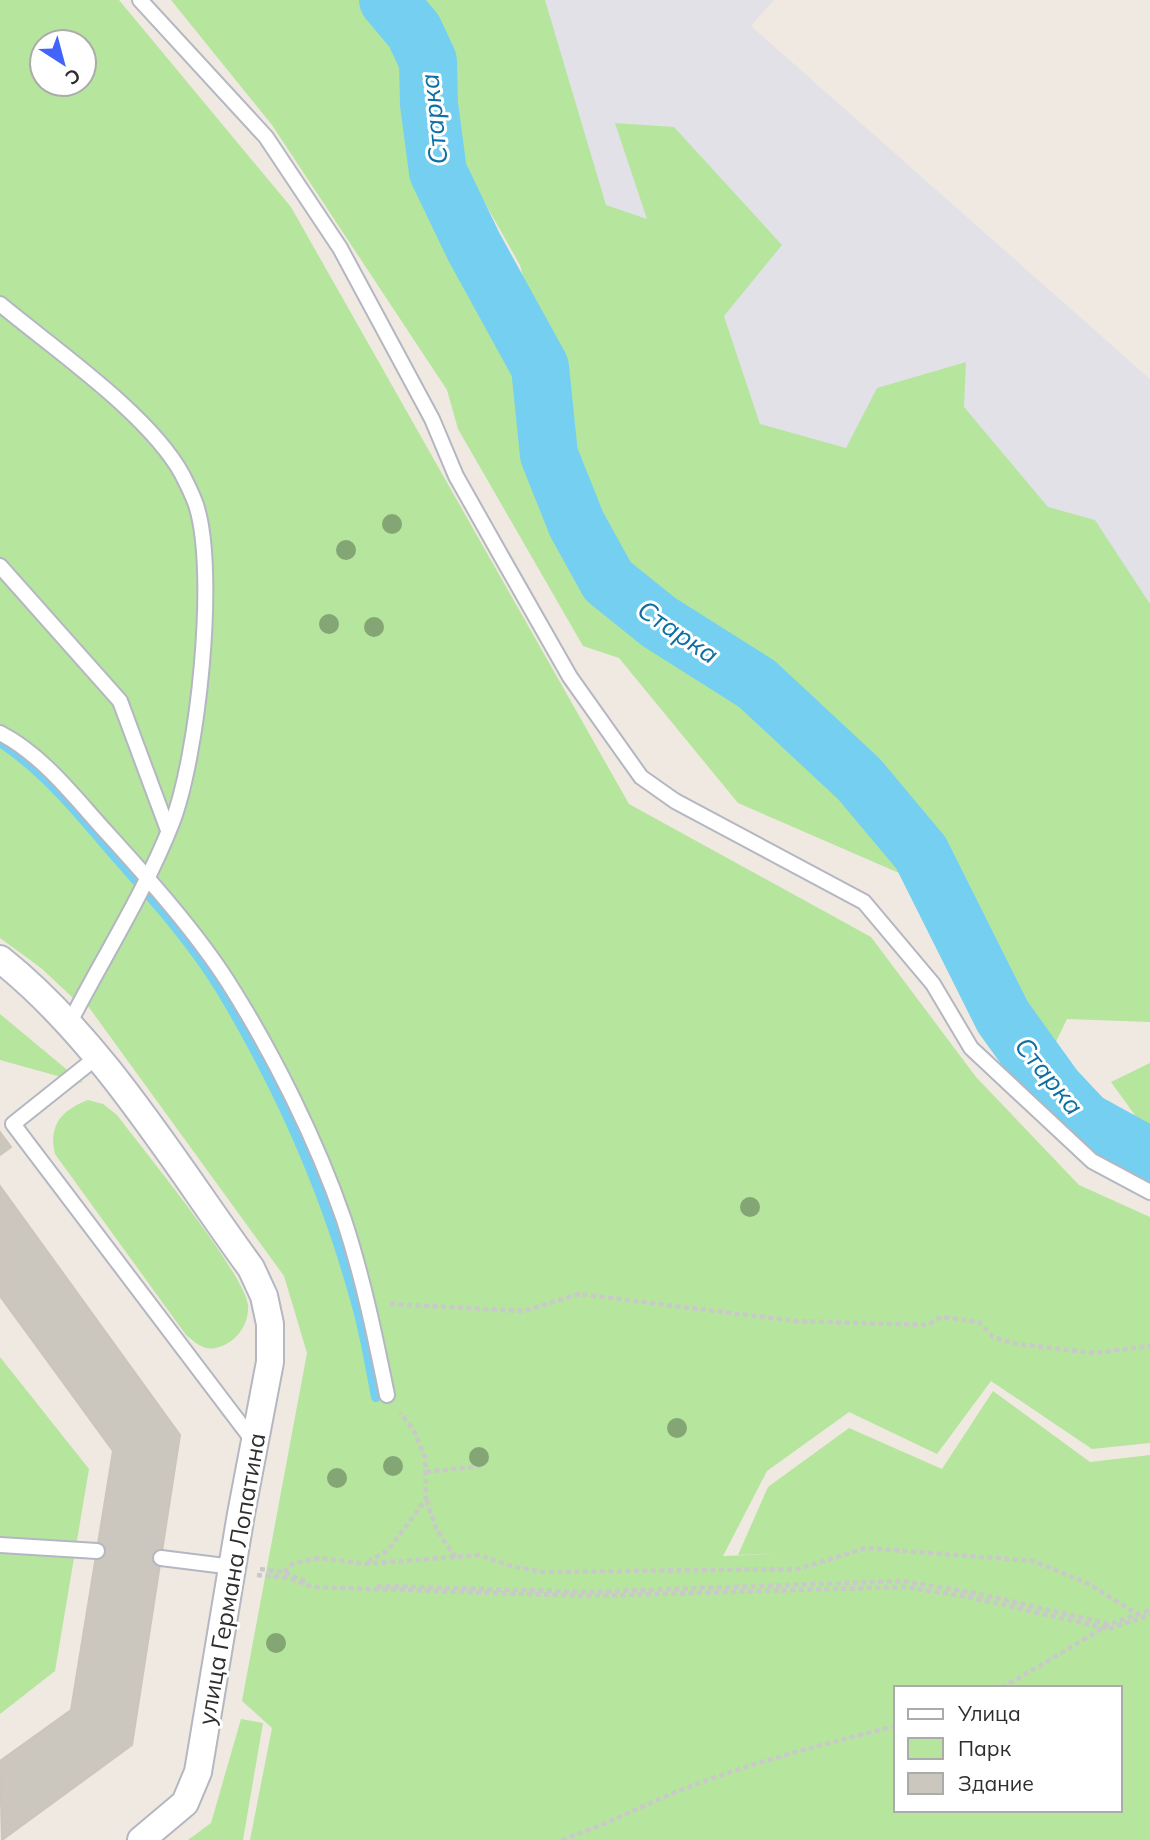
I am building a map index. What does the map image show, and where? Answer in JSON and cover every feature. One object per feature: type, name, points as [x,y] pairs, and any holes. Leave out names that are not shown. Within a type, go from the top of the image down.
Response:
[{"type":"street","name":"улица Германа Лопатина","points":[[0,959],[70,1021],[97,1056],[251,1268],[264,1296],[270,1324],[270,1362],[255,1444],[245,1571],[198,1772],[185,1803],[141,1840]]},
{"type":"lane","points":[[140,0],[266,137],[340,248],[432,419],[456,476],[506,565],[570,677],[641,777],[675,800],[864,902],[933,984],[971,1048],[1092,1161],[1150,1192]]},
{"type":"lane","points":[[0,304],[148,428],[181,472],[197,507],[203,548],[204,629],[199,685],[184,782],[168,830],[146,877],[70,1021]]},
{"type":"lane","points":[[0,566],[120,701],[168,830]]},
{"type":"lane","points":[[0,733],[20,743],[57,778],[146,877],[227,980],[265,1046],[304,1125],[343,1219],[369,1304],[387,1395]]},
{"type":"lane","points":[[97,1056],[13,1124],[255,1444]]},
{"type":"lane","points":[[0,1545],[97,1551]]},
{"type":"lane","points":[[161,1558],[245,1571]]},
{"type":"path","points":[[369,1304],[524,1311],[579,1294],[795,1321],[928,1325],[941,1317],[979,1322],[993,1337],[1017,1344],[1094,1353],[1150,1346]]},
{"type":"path","points":[[387,1395],[413,1429],[425,1457],[426,1499],[436,1529],[455,1557]]},
{"type":"path","points":[[426,1472],[481,1466]]},
{"type":"path","points":[[365,1564],[388,1550],[426,1499]]},
{"type":"path","points":[[284,1572],[294,1563],[320,1558],[365,1564],[479,1555],[512,1566],[543,1572],[798,1569],[866,1548],[1032,1561],[1089,1584],[1137,1614]]},
{"type":"path","points":[[245,1571],[284,1572],[313,1584],[589,1592],[902,1581],[970,1592],[1110,1624]]},
{"type":"path","points":[[245,1571],[289,1578],[312,1587],[589,1596],[904,1587],[969,1597],[1110,1629],[1150,1612]]},
{"type":"path","points":[[1005,1686],[1103,1627],[1150,1612]]},
{"type":"path","points":[[562,1840],[618,1820],[671,1794],[774,1758],[894,1727]]},
{"type":"shaded area","points":[[468,0],[774,0],[751,26],[1150,379],[1150,897],[566,274]]},
{"type":"green space","points":[[0,0],[119,0],[291,207],[629,804],[871,937],[976,1077],[1079,1185],[1150,1217],[1150,1443],[1092,1449],[991,1381],[937,1454],[849,1412],[767,1471],[723,1556],[776,1554],[738,1555],[768,1487],[849,1428],[942,1469],[993,1391],[1090,1462],[1150,1455],[1150,1840],[250,1840],[272,1728],[242,1701],[307,1353],[284,1276],[85,1002],[76,994],[73,998],[41,968],[0,938]]},
{"type":"green space","points":[[171,0],[361,0],[406,42],[424,166],[529,376],[536,462],[597,583],[640,617],[641,592],[603,548],[560,425],[520,265],[465,168],[452,55],[410,0],[545,0],[606,205],[647,219],[615,123],[674,127],[782,245],[724,316],[760,424],[846,448],[877,388],[966,362],[964,407],[1048,507],[1095,520],[1150,604],[1150,1022],[1067,1019],[1048,1058],[977,939],[906,876],[738,803],[619,658],[583,646],[458,429],[447,390],[272,125]]},
{"type":"green space","points":[[0,1014],[83,1083],[0,1060]]},
{"type":"green space","points":[[1150,1063],[1150,1136],[1111,1082]]},
{"type":"green space","points":[[88,1100],[103,1104],[117,1115],[191,1211],[243,1290],[248,1306],[246,1320],[236,1337],[225,1345],[205,1348],[186,1335],[55,1154],[54,1135],[59,1120],[71,1109]]},
{"type":"green space","points":[[0,1357],[89,1469],[55,1671],[0,1714]]},
{"type":"green space","points":[[241,1719],[263,1723],[243,1840],[188,1840],[211,1823]]},
{"type":"building","points":[[0,1132],[11,1147],[0,1155]]},
{"type":"building","points":[[0,1186],[180,1435],[132,1745],[2,1840],[0,1761],[71,1710],[113,1451],[0,1296]]},
{"type":"waterway","name":"Старка","points":[[388,0],[414,31],[428,61],[429,104],[438,172],[474,247],[540,367],[549,455],[577,525],[608,581],[659,622],[757,684],[859,779],[921,853],[1003,1017],[1054,1088],[1085,1121],[1150,1157]]},
{"type":"waterway","points":[[0,742],[32,766],[60,794],[155,902],[208,969],[241,1024],[298,1140],[330,1221],[359,1315],[376,1397]]}]
